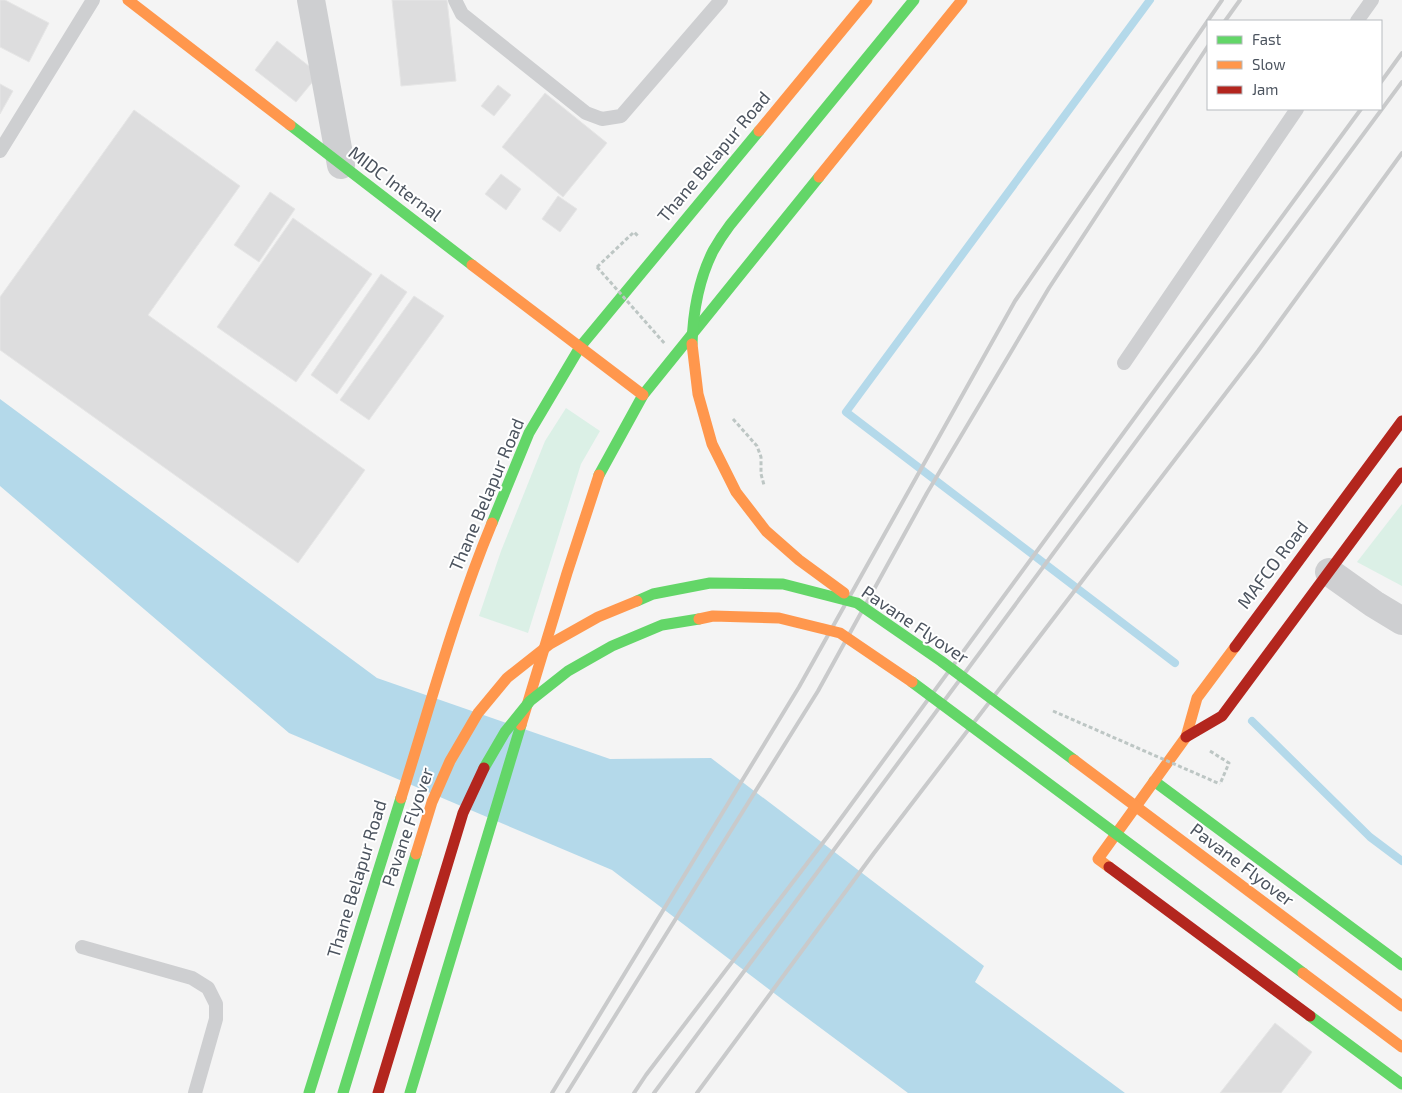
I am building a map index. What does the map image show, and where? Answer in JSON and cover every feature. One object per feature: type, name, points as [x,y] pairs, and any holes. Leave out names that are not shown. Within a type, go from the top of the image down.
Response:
[{"type":"main road","name":"MIDC Internal","points":[[128,0],[642,395]]},
{"type":"main road","name":"Thane Belapur Road","points":[[309,1093],[453,631],[482,546],[529,433],[580,347],[867,0]]},
{"type":"main road","points":[[857,603],[799,560],[766,531],[736,492],[712,444],[698,394],[692,343],[696,296],[704,270],[714,249],[730,224],[914,0]]},
{"type":"main road","points":[[410,1093],[567,573],[599,474],[642,395],[962,0]]},
{"type":"main road","name":"MAFCO Road","points":[[1402,421],[1197,698],[1186,737],[1098,859],[1402,1084]]},
{"type":"main road","name":"MAFCO Road","points":[[1186,737],[1222,716],[1402,473]]},
{"type":"main road","name":"Pavane Flyover","points":[[344,1093],[432,802],[450,761],[478,714],[507,678],[550,644],[598,617],[653,594],[710,583],[783,584],[857,603],[941,661],[1402,1006]]},
{"type":"main road","points":[[378,1093],[463,814],[479,776],[505,732],[530,701],[568,671],[612,646],[662,625],[713,616],[779,618],[840,633],[922,689],[1402,1047]]},
{"type":"main road","points":[[1154,781],[1402,965]]},
{"type":"street","points":[[311,0],[341,165]]},
{"type":"street","points":[[1329,572],[1402,621]]},
{"type":"lane","points":[[0,151],[93,0]]},
{"type":"lane","points":[[455,0],[462,14],[586,113],[602,119],[621,116],[721,0]]},
{"type":"lane","points":[[1358,20],[1372,0]]},
{"type":"lane","points":[[1124,363],[1296,110]]},
{"type":"lane","points":[[82,947],[192,978],[208,988],[216,1004],[216,1019],[195,1093]]},
{"type":"path","points":[[634,232],[597,266],[669,348]]},
{"type":"path","points":[[732,419],[757,446],[761,456],[761,474],[764,486],[768,492]]},
{"type":"path","points":[[1046,707],[1220,784],[1229,763]]},
{"type":"green space","points":[[566,408],[600,431],[581,464],[528,633],[479,616],[501,551],[545,441]]},
{"type":"green space","points":[[1402,504],[1402,586],[1357,562]]},
{"type":"water","points":[[0,399],[377,678],[610,759],[711,758],[984,966],[975,982],[1125,1093],[908,1093],[612,870],[289,733],[0,486]]},
{"type":"building","points":[[0,0],[5,0],[49,23],[29,62],[0,47]]},
{"type":"building","points":[[392,0],[447,0],[456,81],[401,86]]},
{"type":"building","points":[[277,41],[319,74],[296,102],[255,70]]},
{"type":"building","points":[[0,84],[13,91],[0,114]]},
{"type":"building","points":[[498,85],[511,95],[494,116],[481,106]]},
{"type":"building","points":[[545,93],[607,143],[563,197],[502,147]]},
{"type":"building","points":[[134,110],[240,186],[148,315],[365,470],[298,563],[0,350],[0,297]]},
{"type":"building","points":[[501,174],[521,189],[506,210],[485,194]]},
{"type":"building","points":[[270,192],[295,209],[259,262],[234,245]]},
{"type":"building","points":[[558,196],[577,209],[560,232],[542,219]]},
{"type":"building","points":[[293,218],[372,274],[296,382],[217,327]]},
{"type":"building","points":[[381,274],[407,292],[337,394],[311,375]]},
{"type":"building","points":[[414,296],[444,316],[369,420],[340,400]]},
{"type":"building","points":[[1275,1023],[1312,1052],[1281,1093],[1220,1093]]},
{"type":"waterway","points":[[1150,0],[846,412],[1175,663]]},
{"type":"waterway","points":[[1252,721],[1370,837],[1402,861]]},
{"type":"railway","points":[[1208,20],[1222,0]]},
{"type":"railway","points":[[1226,20],[1240,0]]},
{"type":"railway","points":[[552,1093],[799,687],[1015,301],[1207,22]]},
{"type":"railway","points":[[567,1093],[818,691],[927,493],[1049,288],[1207,48]]},
{"type":"railway","points":[[1382,81],[1402,53]]},
{"type":"railway","points":[[1382,109],[1402,82]]},
{"type":"railway","points":[[634,1093],[828,836],[1360,110]]},
{"type":"railway","points":[[654,1093],[1381,110]]},
{"type":"railway","points":[[697,1093],[874,853],[1258,351],[1402,153]]},
{"type":"traffic: fast","points":[[692,344],[695,308],[700,285],[708,262],[721,238],[914,0]]},
{"type":"traffic: fast","points":[[290,125],[472,265]]},
{"type":"traffic: fast","points":[[492,523],[529,433],[580,347],[759,131]]},
{"type":"traffic: fast","points":[[599,475],[643,395],[819,177]]},
{"type":"traffic: fast","points":[[637,601],[653,594],[710,583],[783,584],[857,603],[941,661],[1074,760]]},
{"type":"traffic: fast","points":[[484,768],[505,732],[530,701],[568,671],[612,646],[662,625],[699,619]]},
{"type":"traffic: fast","points":[[912,682],[1303,973]]},
{"type":"traffic: fast","points":[[410,1093],[521,725]]},
{"type":"traffic: fast","points":[[1154,781],[1402,965]]},
{"type":"traffic: fast","points":[[309,1093],[401,798]]},
{"type":"traffic: fast","points":[[343,1093],[416,854]]},
{"type":"traffic: fast","points":[[1310,1016],[1402,1084]]},
{"type":"traffic: slow","points":[[128,0],[290,125]]},
{"type":"traffic: slow","points":[[759,131],[867,0]]},
{"type":"traffic: slow","points":[[819,177],[962,0]]},
{"type":"traffic: slow","points":[[472,265],[643,395]]},
{"type":"traffic: slow","points":[[692,344],[698,394],[712,444],[736,492],[766,531],[799,560],[844,593]]},
{"type":"traffic: slow","points":[[521,725],[599,475]]},
{"type":"traffic: slow","points":[[401,798],[466,591],[492,523]]},
{"type":"traffic: slow","points":[[416,854],[432,802],[450,761],[478,713],[507,678],[550,644],[598,617],[637,601]]},
{"type":"traffic: slow","points":[[699,619],[713,616],[779,618],[840,633],[912,682]]},
{"type":"traffic: slow","points":[[1109,867],[1098,859],[1186,737],[1197,698],[1235,647]]},
{"type":"traffic: slow","points":[[1074,760],[1402,1006]]},
{"type":"traffic: slow","points":[[1303,973],[1402,1047]]},
{"type":"traffic: jam","points":[[1235,647],[1402,421]]},
{"type":"traffic: jam","points":[[1186,737],[1222,716],[1402,473]]},
{"type":"traffic: jam","points":[[378,1093],[463,813],[484,768]]},
{"type":"traffic: jam","points":[[1109,867],[1310,1016]]}]
